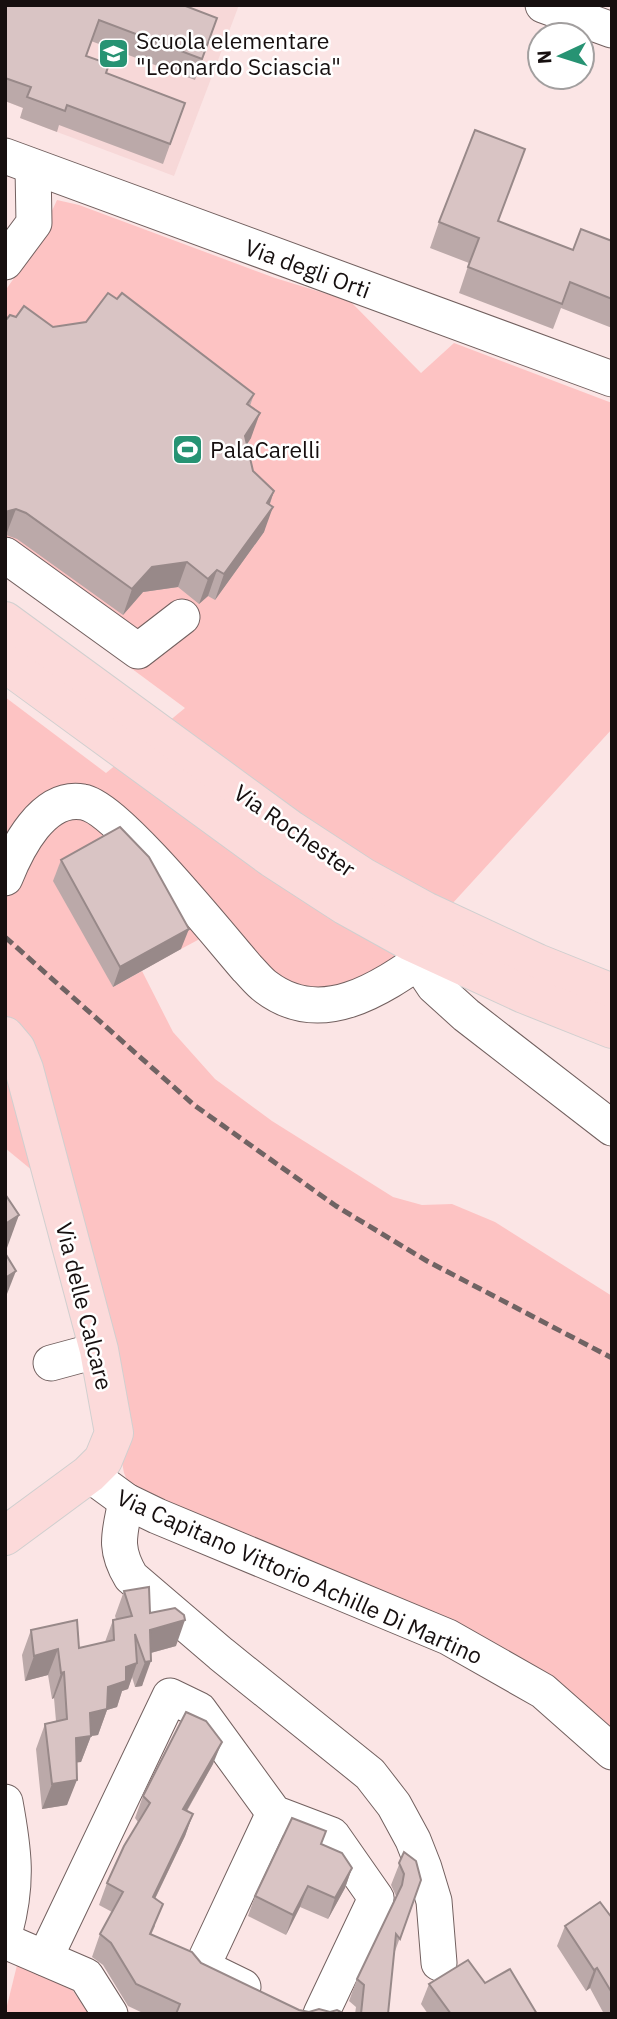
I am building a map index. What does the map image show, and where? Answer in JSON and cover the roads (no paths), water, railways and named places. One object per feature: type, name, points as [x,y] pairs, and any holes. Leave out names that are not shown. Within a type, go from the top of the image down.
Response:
[{"type":"main road","name":"Via Rochester","points":[[5,621],[291,830],[363,877],[425,911],[612,993]]},
{"type":"main road","name":"Via Rochester","points":[[5,663],[272,858],[426,957],[612,1029]]},
{"type":"main road","name":"Via delle Calcare","points":[[5,1036],[16,1049],[24,1069],[99,1350],[114,1433],[103,1460],[89,1474],[5,1536]]},
{"type":"street","points":[[543,5],[612,30]]},
{"type":"street","points":[[5,262],[34,223],[19,162]]},
{"type":"street","name":"Via degli Orti","points":[[19,162],[612,379]]},
{"type":"street","points":[[5,555],[138,651]]},
{"type":"street","points":[[107,695],[138,651],[182,617]]},
{"type":"street","points":[[5,878],[29,833],[47,813],[63,803],[83,802],[101,809],[128,832],[266,987],[287,999],[313,1004],[340,1004],[365,995],[426,957],[434,986],[466,1015],[612,1128]]},
{"type":"street","points":[[51,1363],[99,1350]]},
{"type":"street","name":"Via Capitano Vittorio Achille Di Martino","points":[[89,1474],[126,1501],[157,1516],[448,1637],[543,1690],[612,1752]]},
{"type":"street","points":[[126,1501],[117,1544],[121,1560],[131,1577],[221,1654],[370,1774],[394,1805],[414,1840],[434,1901],[439,1963]]},
{"type":"street","points":[[45,1958],[170,1696],[199,1710],[274,1813],[332,1835],[376,1898],[296,2009],[202,1967],[274,1813]]},
{"type":"street","points":[[5,1802],[15,1864],[14,1891],[5,1931]]},
{"type":"street","points":[[5,1941],[86,1976],[110,2014]]},
{"type":"railway","points":[[5,937],[194,1105],[336,1206],[427,1261],[612,1358]]},
{"type":"place","name":"Scuola elementare \"Leonardo Sciascia\"","points":[[113,53]]},
{"type":"place","name":"PalaCarelli","points":[[187,449]]}]
